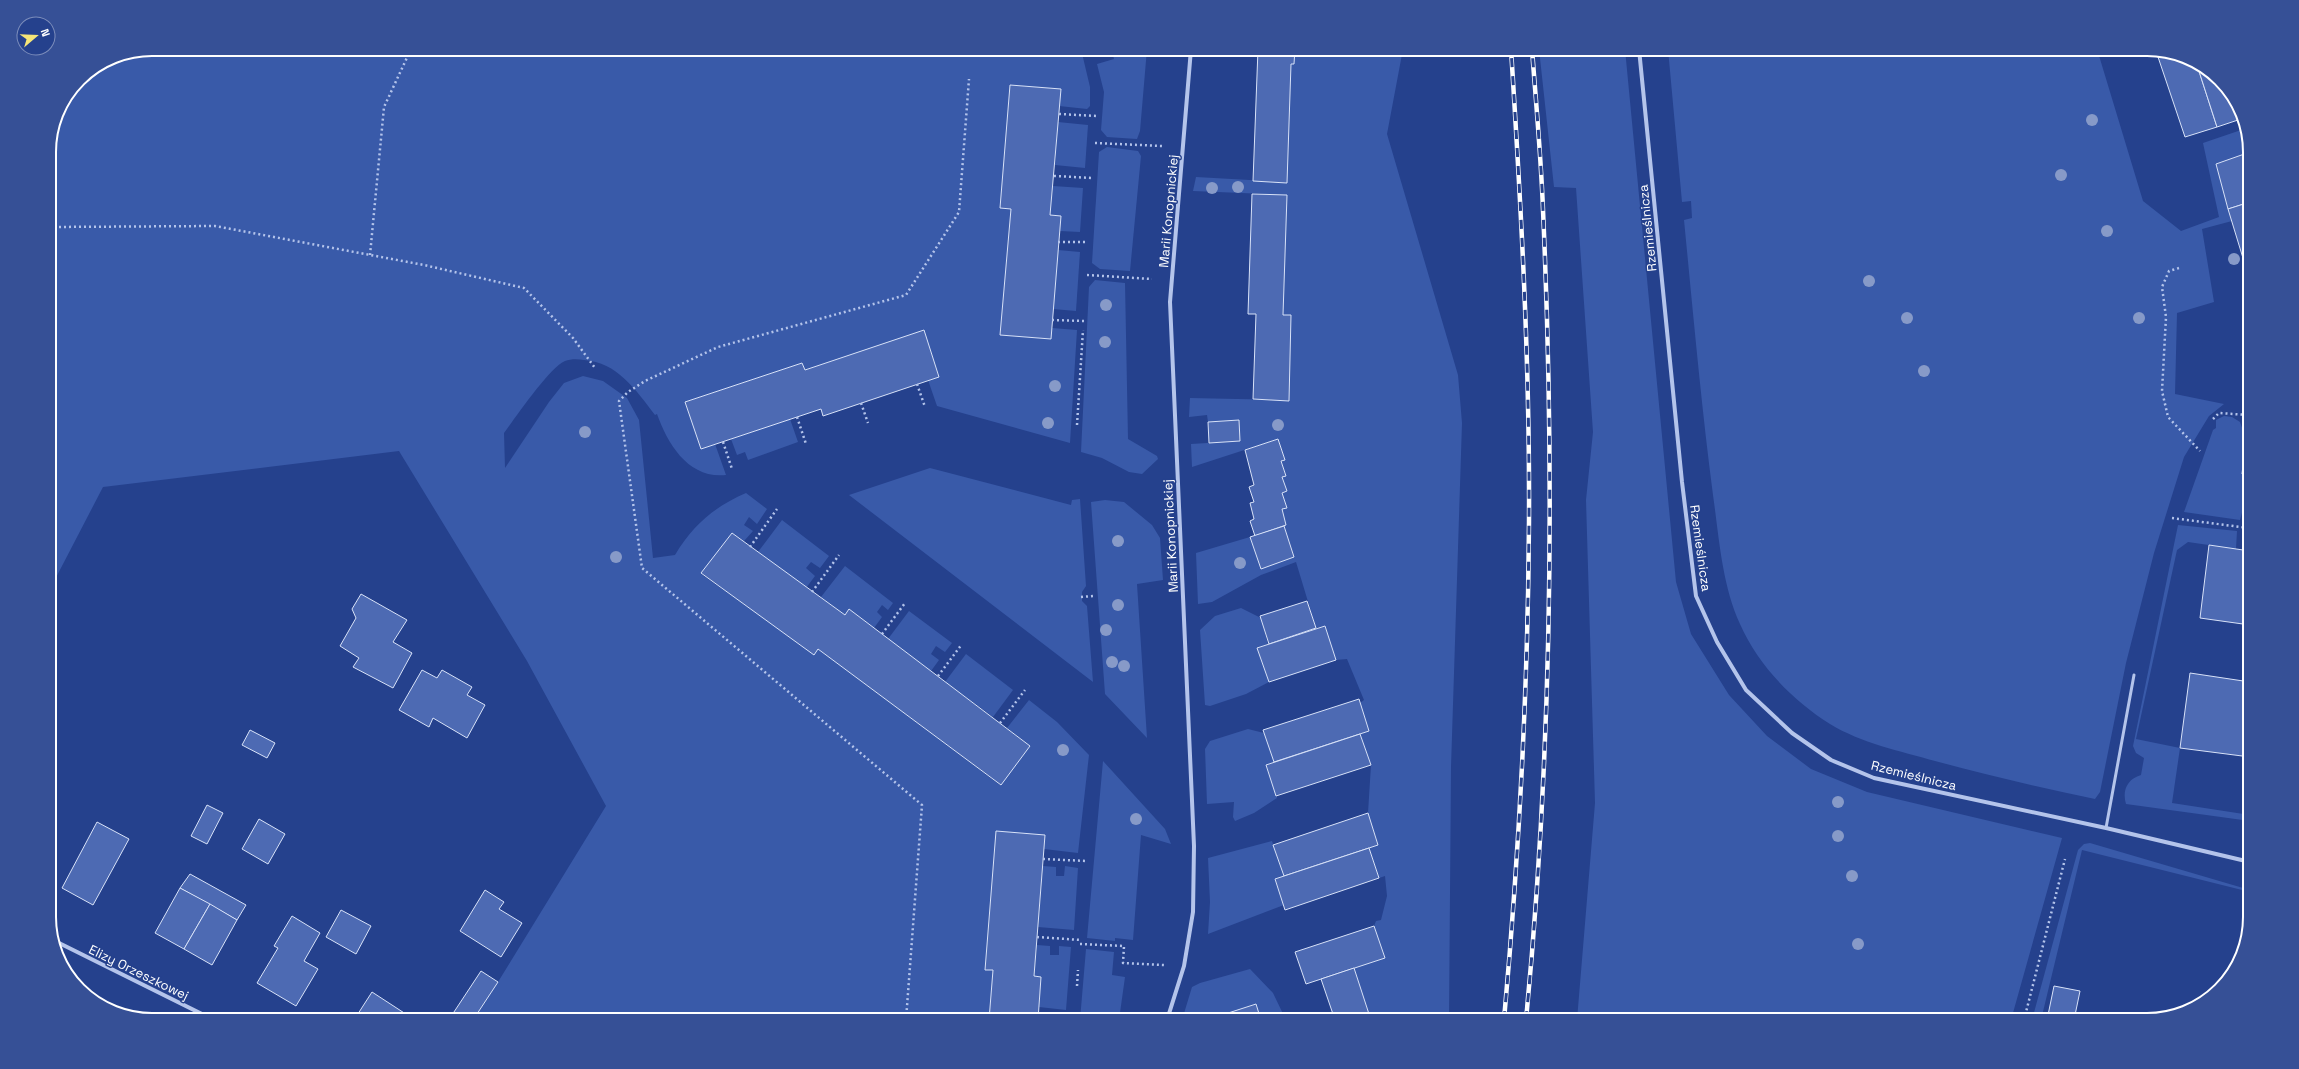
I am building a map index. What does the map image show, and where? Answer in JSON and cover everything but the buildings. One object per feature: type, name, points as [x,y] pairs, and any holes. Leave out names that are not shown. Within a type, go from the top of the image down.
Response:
[{"type":"street","name":"Marii Konopnickiej","points":[[1169,1013],[1184,966],[1192,912],[1194,846],[1171,318],[1172,280],[1190,56]]},
{"type":"street","name":"Rzemieślnicza","points":[[1640,56],[1682,482],[1696,596],[1717,642],[1746,690],[1792,733],[1831,760],[1874,778],[2106,828],[2243,860]]},
{"type":"street","name":"Elizy Orzeszkowej","points":[[60,943],[200,1013]]},
{"type":"lane","points":[[2106,828],[2134,674]]},
{"type":"path","points":[[370,255],[384,107],[408,56]]},
{"type":"path","points":[[907,1013],[922,805],[642,568],[619,401],[628,392],[645,380],[718,347],[906,296],[959,212],[969,79]]},
{"type":"path","points":[[1059,114],[1097,116]]},
{"type":"path","points":[[1095,142],[1183,147]]},
{"type":"path","points":[[1054,176],[1093,178]]},
{"type":"path","points":[[56,227],[215,226],[424,265],[524,288],[573,338],[595,368]]},
{"type":"path","points":[[1058,242],[1088,242]]},
{"type":"path","points":[[2179,268],[2169,271],[2162,287],[2166,317],[2162,391],[2168,417],[2200,451]]},
{"type":"path","points":[[1087,275],[1172,280]]},
{"type":"path","points":[[1052,320],[1084,321]]},
{"type":"path","points":[[1077,425],[1083,330]]},
{"type":"path","points":[[917,384],[925,407]]},
{"type":"path","points":[[860,403],[868,423]]},
{"type":"path","points":[[2213,419],[2219,413],[2243,415]]},
{"type":"path","points":[[797,417],[806,444]]},
{"type":"path","points":[[723,442],[732,469]]},
{"type":"path","points":[[750,546],[777,509]]},
{"type":"path","points":[[2172,518],[2243,527]]},
{"type":"path","points":[[812,592],[839,555]]},
{"type":"path","points":[[1081,597],[1093,596]]},
{"type":"path","points":[[882,634],[905,603]]},
{"type":"path","points":[[938,676],[962,644]]},
{"type":"path","points":[[1000,723],[1025,690]]},
{"type":"path","points":[[2026,1013],[2065,859]]},
{"type":"path","points":[[1043,860],[1087,861]]},
{"type":"path","points":[[1037,937],[1081,940]]},
{"type":"path","points":[[1080,944],[1124,946],[1123,963],[1184,966]]},
{"type":"path","points":[[1077,986],[1078,970]]},
{"type":"shaded area","points":[[152,56],[1083,56],[1090,87],[1090,106],[1087,109],[1059,106],[1060,89],[1010,85],[1000,208],[1011,209],[1000,335],[1050,339],[1052,328],[1077,330],[1070,443],[937,406],[928,380],[939,376],[924,331],[805,370],[802,363],[685,402],[701,449],[715,444],[726,475],[713,475],[701,472],[691,466],[674,448],[667,437],[657,414],[655,415],[633,387],[616,372],[596,362],[572,360],[565,361],[558,365],[533,394],[504,433],[505,468],[549,402],[564,383],[583,376],[603,381],[627,398],[639,420],[653,558],[675,555],[689,535],[705,518],[724,504],[746,493],[767,509],[757,524],[749,517],[744,525],[753,531],[744,541],[732,533],[701,574],[814,654],[818,649],[1000,785],[1030,746],[1007,728],[1029,700],[1057,722],[1089,755],[1078,853],[1044,849],[1045,836],[996,831],[985,969],[993,970],[990,1013],[478,1013],[606,806],[527,661],[399,451],[103,487],[56,578],[56,145],[63,115],[76,93],[99,72],[115,63],[127,59]]},
{"type":"shaded area","points":[[1113,56],[1146,56],[1140,131],[1137,139],[1107,137],[1101,130],[1104,92],[1097,64],[1114,59]]},
{"type":"shaded area","points":[[1295,56],[1402,56],[1387,134],[1458,375],[1462,423],[1451,767],[1449,1013],[1369,1013],[1354,968],[1385,958],[1374,926],[1376,921],[1381,920],[1387,896],[1385,876],[1379,878],[1369,848],[1378,844],[1368,813],[1371,765],[1360,734],[1369,731],[1360,703],[1364,700],[1347,659],[1336,660],[1325,626],[1316,628],[1296,562],[1261,575],[1212,602],[1198,604],[1196,553],[1250,537],[1261,568],[1294,557],[1284,526],[1286,525],[1282,509],[1287,508],[1282,493],[1287,491],[1282,477],[1286,475],[1281,461],[1285,460],[1278,439],[1192,467],[1191,444],[1240,441],[1239,420],[1208,422],[1207,415],[1189,417],[1190,398],[1289,400],[1291,315],[1283,315],[1287,195],[1193,191],[1196,177],[1287,182],[1291,64],[1294,64]]},
{"type":"shaded area","points":[[1540,56],[1626,56],[1676,582],[1691,634],[1729,695],[1767,736],[1811,769],[1867,792],[2062,838],[2013,1013],[1578,1013],[1595,803],[1586,500],[1593,432],[1576,188],[1554,187]]},
{"type":"shaded area","points":[[1669,56],[2099,56],[2143,201],[2181,231],[2219,217],[2203,143],[2240,130],[2243,154],[2216,164],[2232,221],[2202,229],[2214,302],[2177,313],[2175,394],[2224,404],[2209,416],[2184,457],[2154,553],[2126,663],[2100,792],[2095,799],[1935,761],[1881,746],[1842,731],[1802,704],[1766,667],[1756,654],[1747,639],[1734,609],[1725,577],[1719,544],[1697,358],[1684,220],[1692,218],[1691,201],[1682,202]]},
{"type":"shaded area","points":[[1058,122],[1088,125],[1085,168],[1055,165]]},
{"type":"shaded area","points":[[1107,147],[1138,151],[1141,156],[1130,271],[1100,269],[1092,263],[1099,152]]},
{"type":"shaded area","points":[[1053,186],[1083,188],[1080,232],[1060,231],[1061,216],[1050,215]]},
{"type":"shaded area","points":[[1058,250],[1080,252],[1076,311],[1053,309]]},
{"type":"shaded area","points":[[1095,280],[1125,283],[1128,439],[1157,456],[1158,459],[1142,474],[1129,472],[1102,458],[1081,452],[1089,287]]},
{"type":"shaded area","points":[[2224,416],[2232,417],[2240,422],[2243,430],[2243,509],[2240,520],[2184,512],[2213,430],[2216,428],[2216,420]]},
{"type":"shaded area","points":[[790,419],[798,442],[748,460],[745,452],[737,455],[731,439]]},
{"type":"shaded area","points":[[930,468],[1071,505],[1072,500],[1080,499],[1086,586],[1082,592],[1082,601],[1087,606],[1093,682],[849,495]]},
{"type":"shaded area","points":[[1105,500],[1124,502],[1152,525],[1160,538],[1163,580],[1137,584],[1147,738],[1105,694],[1091,502]]},
{"type":"shaded area","points":[[782,520],[829,556],[820,568],[811,562],[806,568],[815,576],[806,588],[758,552]]},
{"type":"shaded area","points":[[2178,525],[2237,531],[2236,549],[2188,542],[2177,550],[2136,739],[2180,748],[2172,803],[2243,814],[2243,820],[2126,804],[2125,790],[2132,779],[2141,775],[2144,758],[2136,753],[2133,746]]},
{"type":"shaded area","points":[[845,566],[893,603],[888,610],[882,605],[877,612],[882,617],[874,628],[849,609],[845,615],[821,597]]},
{"type":"shaded area","points":[[1241,608],[1261,618],[1268,644],[1257,648],[1269,682],[1246,694],[1210,706],[1205,705],[1200,630],[1215,616]]},
{"type":"shaded area","points":[[909,611],[952,643],[945,652],[936,646],[931,654],[939,660],[931,671],[888,639]]},
{"type":"shaded area","points":[[966,654],[1013,690],[993,717],[945,682]]},
{"type":"shaded area","points":[[1248,729],[1264,733],[1274,762],[1266,766],[1277,798],[1254,813],[1235,821],[1233,817],[1234,802],[1207,804],[1205,749],[1210,741]]},
{"type":"shaded area","points":[[1103,761],[1165,829],[1171,844],[1141,835],[1133,940],[1115,938],[1115,941],[1087,938]]},
{"type":"shaded area","points":[[1272,841],[1284,876],[1275,880],[1284,905],[1208,934],[1210,902],[1208,858]]},
{"type":"shaded area","points":[[2090,843],[2243,888],[2243,890],[2082,850],[2043,1013],[2034,1013],[2078,850],[2084,844]]},
{"type":"shaded area","points":[[1043,866],[1056,867],[1056,876],[1064,876],[1065,866],[1078,868],[1074,930],[1038,927]]},
{"type":"shaded area","points":[[1037,945],[1050,946],[1050,955],[1059,955],[1059,946],[1071,947],[1066,1010],[1039,1007],[1041,977],[1034,976]]},
{"type":"shaded area","points":[[1086,949],[1114,952],[1112,975],[1125,977],[1120,1013],[1081,1013]]},
{"type":"shaded area","points":[[1250,969],[1273,993],[1283,1013],[1258,1013],[1255,1004],[1229,1013],[1184,1013],[1192,987],[1200,983]]},
{"type":"railway","points":[[1505,1013],[1522,771],[1527,647],[1529,522],[1526,345],[1511,56]]},
{"type":"railway","points":[[1527,1013],[1535,919],[1546,717],[1550,514],[1547,311],[1540,150],[1533,56]]}]
